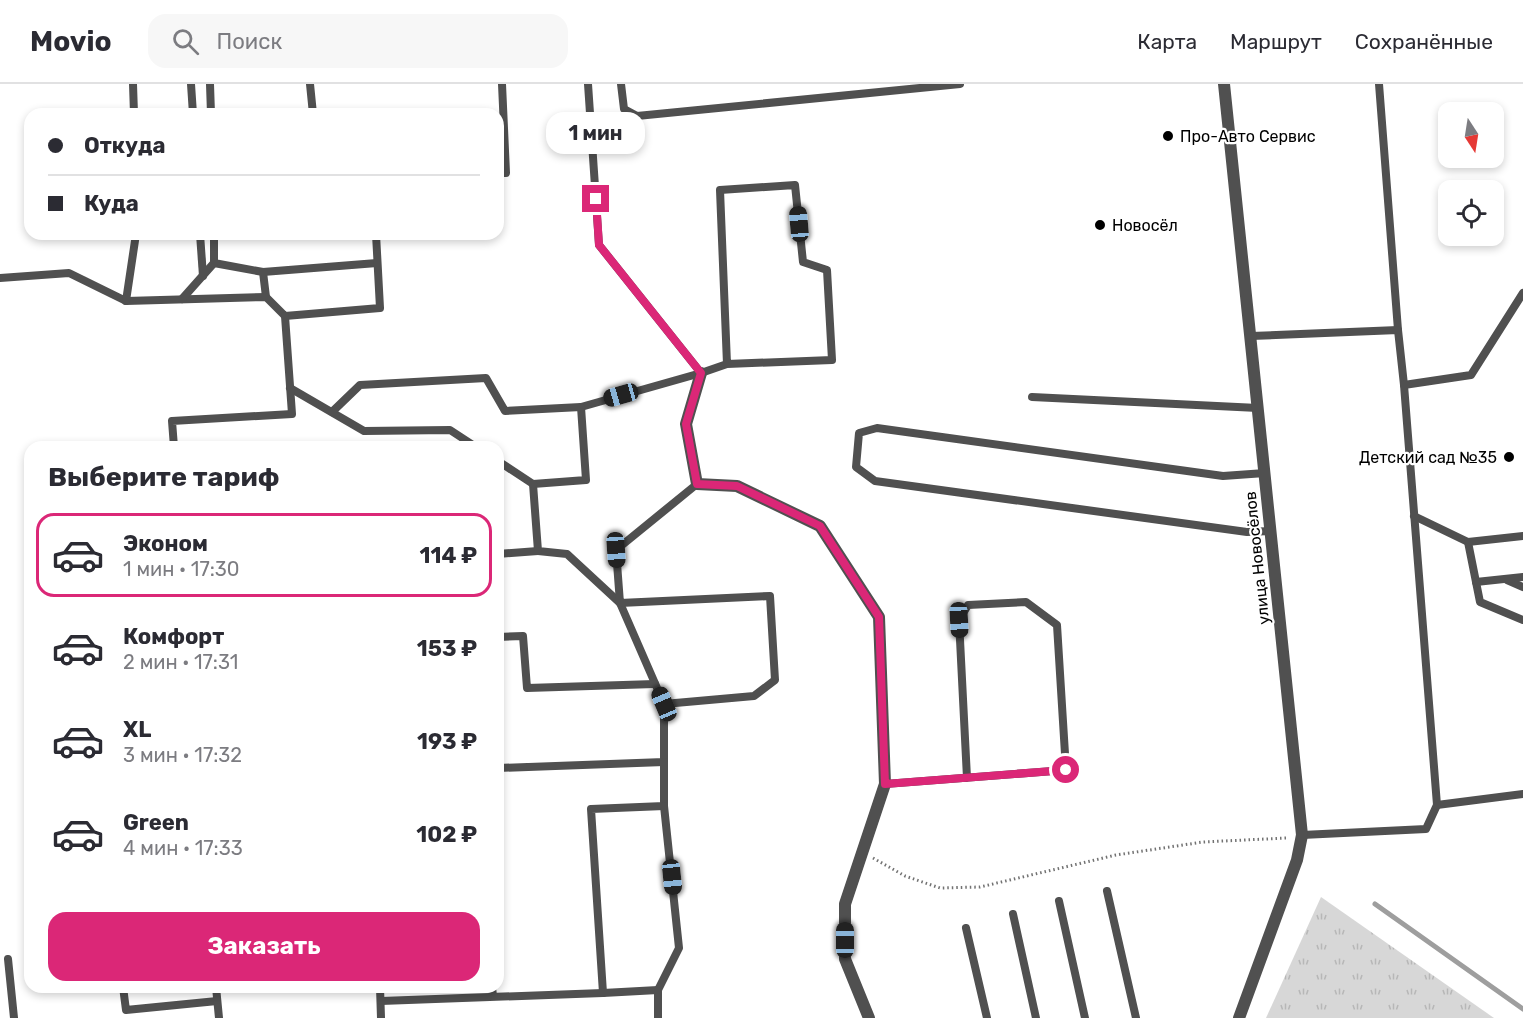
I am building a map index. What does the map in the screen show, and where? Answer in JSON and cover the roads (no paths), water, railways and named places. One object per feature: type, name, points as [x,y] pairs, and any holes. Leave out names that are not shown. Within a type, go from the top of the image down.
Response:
[{"type":"street","name":"улица Новосёлов","points":[[1224,84],[1302,836],[1297,860],[1239,1018]]},
{"type":"street","points":[[701,373],[686,424],[697,484],[737,486],[820,526],[879,617],[885,784],[845,904],[845,958],[869,1018]]},
{"type":"lane","points":[[133,84],[134,108]]},
{"type":"lane","points":[[191,84],[193,108]]},
{"type":"lane","points":[[210,84],[211,108]]},
{"type":"lane","points":[[310,84],[312,108]]},
{"type":"lane","points":[[502,84],[503,108]]},
{"type":"lane","points":[[588,84],[599,245],[701,373]]},
{"type":"lane","points":[[621,84],[624,109],[637,116],[960,84]]},
{"type":"lane","points":[[1302,836],[1426,829],[1437,805],[1379,84]]},
{"type":"lane","points":[[504,128],[506,173],[504,173]]},
{"type":"lane","points":[[332,412],[360,385],[486,378],[505,411],[581,407],[727,364],[832,360],[827,270],[803,262],[795,185],[720,190],[727,364]]},
{"type":"lane","points":[[126,301],[136,240]]},
{"type":"lane","points":[[200,240],[203,276]]},
{"type":"lane","points":[[182,299],[214,262],[214,240]]},
{"type":"lane","points":[[285,316],[380,308],[376,240]]},
{"type":"lane","points":[[214,262],[263,272],[377,263]]},
{"type":"lane","points":[[174,441],[172,421],[292,414],[285,316],[266,297],[263,272]]},
{"type":"lane","points":[[0,278],[69,273],[126,301],[266,297]]},
{"type":"lane","points":[[1404,385],[1471,375],[1523,293]]},
{"type":"lane","points":[[1251,336],[1398,330]]},
{"type":"lane","points":[[290,387],[364,431],[450,430],[467,441]]},
{"type":"lane","points":[[1032,397],[1258,408]]},
{"type":"lane","points":[[504,465],[533,484],[586,480],[581,407]]},
{"type":"lane","points":[[1265,473],[1222,476],[877,428],[859,434],[856,467],[874,481],[1247,532],[1271,531]]},
{"type":"lane","points":[[533,484],[538,551]]},
{"type":"lane","points":[[658,1018],[658,990],[679,948],[664,806],[664,704],[620,603],[616,550],[697,484]]},
{"type":"lane","points":[[1414,516],[1468,542],[1523,536]]},
{"type":"lane","points":[[1468,542],[1480,602],[1523,620]]},
{"type":"lane","points":[[504,554],[538,551],[567,554],[620,603],[770,596],[775,680],[753,696],[664,704]]},
{"type":"lane","points":[[1476,582],[1523,577]]},
{"type":"lane","points":[[1503,579],[1523,587]]},
{"type":"lane","points":[[885,784],[1066,770],[1057,626],[1026,602],[968,604],[959,620],[967,777]]},
{"type":"lane","points":[[504,637],[523,636],[527,688],[655,684]]},
{"type":"lane","points":[[504,768],[664,762]]},
{"type":"lane","points":[[1437,805],[1523,794]]},
{"type":"lane","points":[[603,993],[591,809],[664,806]]},
{"type":"lane","points":[[1107,891],[1136,1018]]},
{"type":"lane","points":[[1059,902],[1085,1018]]},
{"type":"lane","points":[[1013,914],[1036,1018]]},
{"type":"lane","points":[[966,928],[987,1018]]},
{"type":"lane","points":[[8,959],[14,1018]]},
{"type":"lane","points":[[504,992],[603,993],[658,990]]},
{"type":"lane","points":[[124,993],[126,1010],[217,1001]]},
{"type":"lane","points":[[216,993],[219,1018]]},
{"type":"lane","points":[[380,993],[381,1018]]},
{"type":"lane","points":[[381,1001],[481,993]]},
{"type":"waterway","points":[[1375,904],[1523,1009]]},
{"type":"place","name":"Про-Авто Сервис","points":[[1168,136]]},
{"type":"place","name":"Новосёл","points":[[1100,225]]},
{"type":"place","name":"Детский сад №35","points":[[1509,457]]}]
